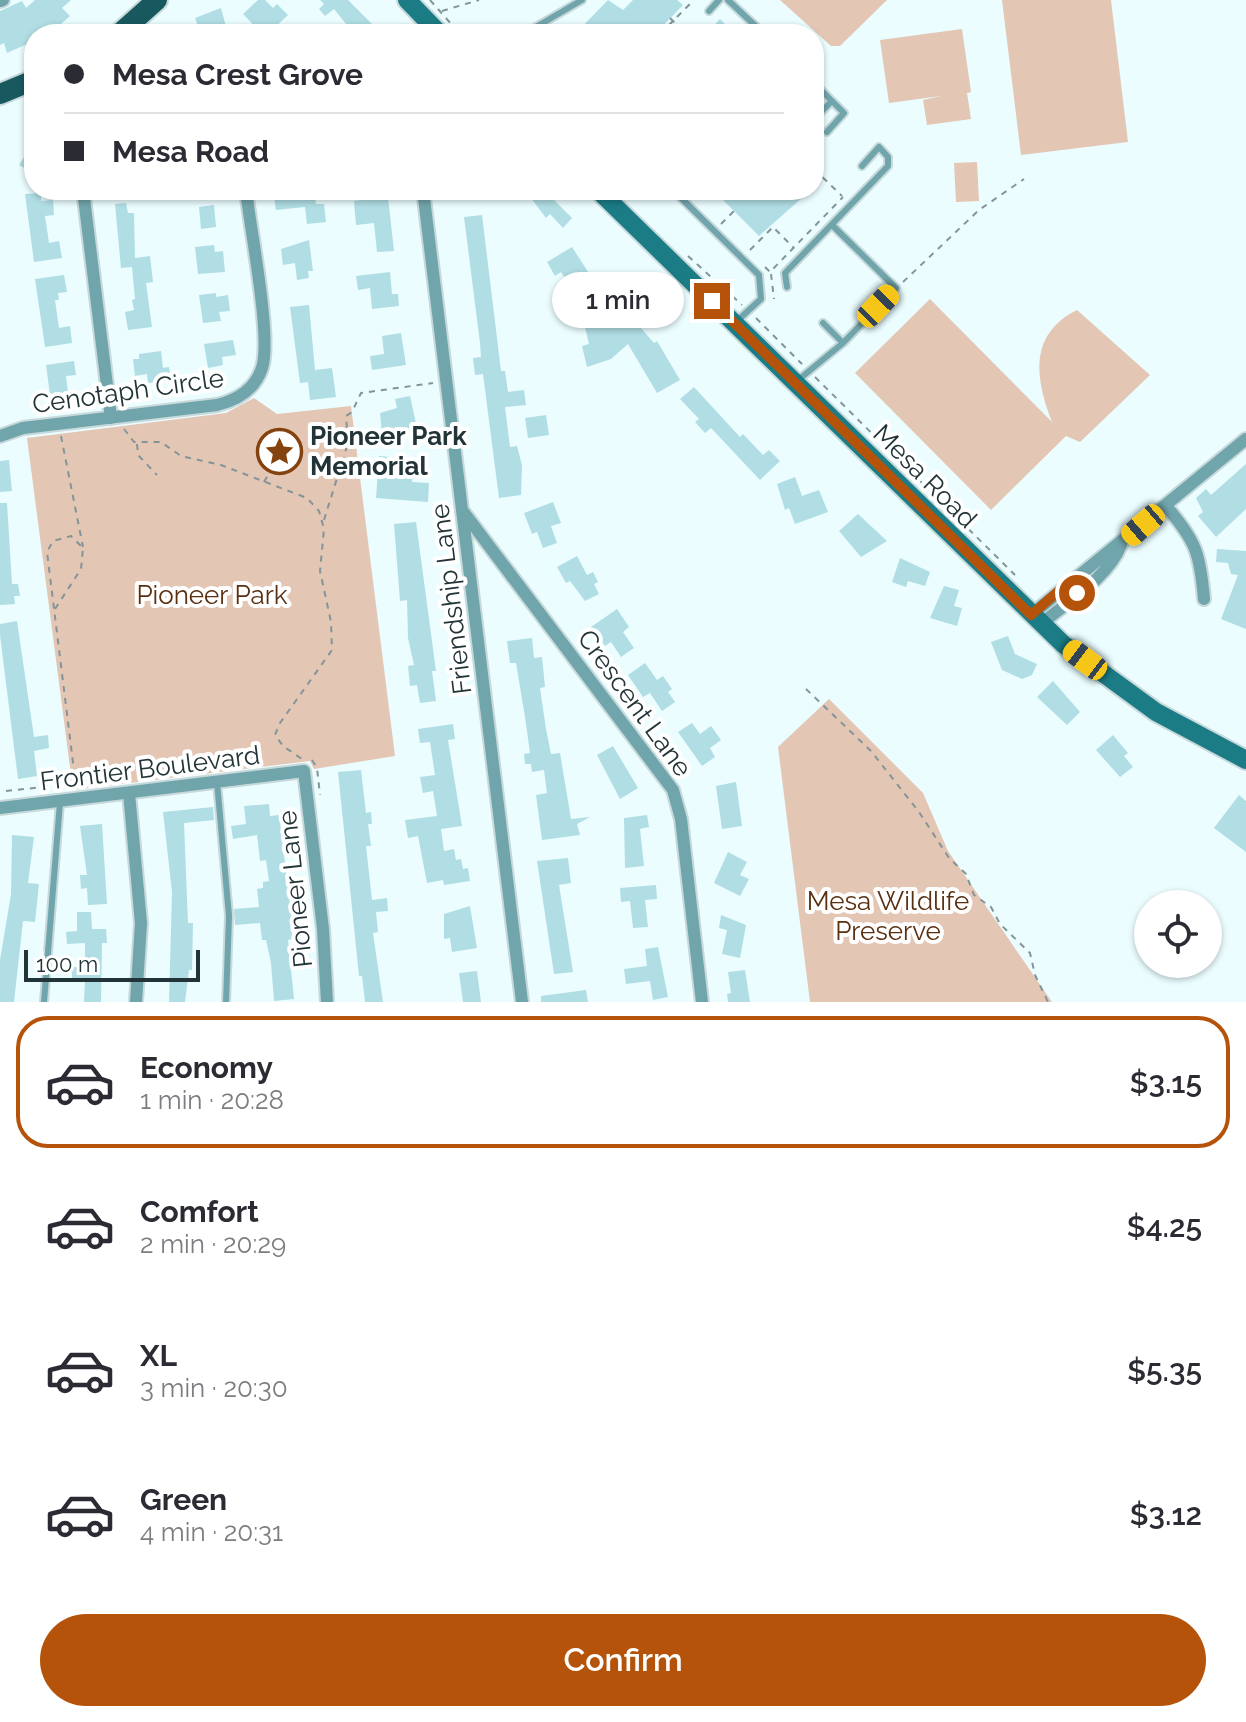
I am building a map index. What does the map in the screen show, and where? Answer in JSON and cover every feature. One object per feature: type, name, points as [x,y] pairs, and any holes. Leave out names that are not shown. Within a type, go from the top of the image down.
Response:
[{"type":"main road","points":[[130,24],[157,0]]},
{"type":"main road","points":[[407,0],[430,24]]},
{"type":"main road","points":[[0,94],[24,84]]},
{"type":"main road","name":"Mesa Road","points":[[609,200],[742,317],[795,384],[1036,619],[1156,712],[1246,760]]},
{"type":"street","points":[[84,200],[111,418]]},
{"type":"street","name":"Cenotaph Circle","points":[[0,436],[23,428],[230,402],[252,387],[259,376],[265,352],[247,200]]},
{"type":"street","name":"Friendship Lane","points":[[424,200],[522,1002]]},
{"type":"street","points":[[1036,619],[1073,588],[1107,550],[1121,545],[1246,439]]},
{"type":"street","points":[[1166,506],[1198,549],[1204,599]]},
{"type":"street","name":"Crescent Lane","points":[[462,510],[673,790],[681,819],[702,1002]]},
{"type":"street","name":"Frontier Boulevard","points":[[0,808],[217,782],[304,766]]},
{"type":"street","name":"Pioneer Lane","points":[[304,766],[323,929],[327,1002]]},
{"type":"street","points":[[129,793],[141,923],[136,1002]]},
{"type":"lane","points":[[541,24],[582,0]]},
{"type":"lane","points":[[709,11],[719,0]]},
{"type":"lane","points":[[728,0],[753,24]]},
{"type":"lane","points":[[824,93],[844,113],[827,132]]},
{"type":"lane","points":[[824,109],[832,101]]},
{"type":"lane","points":[[787,287],[785,273],[888,166],[888,157],[879,147],[862,166]]},
{"type":"lane","points":[[683,200],[759,275],[761,299],[742,317]]},
{"type":"lane","points":[[795,384],[843,343],[896,288],[832,225]]},
{"type":"lane","points":[[823,323],[843,343]]},
{"type":"lane","points":[[217,782],[229,916],[226,1002]]},
{"type":"lane","points":[[44,1002],[60,801]]},
{"type":"path","points":[[430,0],[452,24]]},
{"type":"path","points":[[442,11],[479,0]]},
{"type":"path","points":[[669,24],[694,0]]},
{"type":"path","points":[[672,20],[676,24]]},
{"type":"path","points":[[824,179],[851,205]]},
{"type":"path","points":[[896,288],[979,210],[1024,179]]},
{"type":"path","points":[[770,272],[843,197]]},
{"type":"path","points":[[730,233],[721,224],[734,211]]},
{"type":"path","points":[[749,251],[773,227],[802,256]]},
{"type":"path","points":[[682,251],[742,317],[808,370],[1021,581]]},
{"type":"path","points":[[760,262],[774,277],[774,299]]},
{"type":"path","points":[[304,766],[275,735],[276,729],[332,650],[331,622],[320,571],[323,524],[348,443],[346,416],[352,412],[361,393],[446,380]]},
{"type":"path","points":[[137,426],[123,428],[137,444],[138,455],[157,475]]},
{"type":"path","points":[[49,437],[61,435],[83,548],[81,569],[55,609]]},
{"type":"path","points":[[137,444],[161,442],[181,456],[221,465],[307,498],[319,511],[323,524]]},
{"type":"path","points":[[264,482],[276,462],[287,456],[287,448],[280,443],[273,444],[268,451],[276,462]]},
{"type":"path","points":[[77,799],[47,552],[53,541],[63,536],[71,536],[83,548]]},
{"type":"path","points":[[806,689],[871,751],[919,812],[949,858],[966,874],[974,895],[991,907],[1000,924],[1028,950],[1048,1002]]},
{"type":"path","points":[[289,762],[304,766],[316,764],[320,798]]},
{"type":"path","points":[[6,791],[228,767]]},
{"type":"green space","points":[[780,0],[887,0],[840,46],[831,46],[824,40],[824,24],[807,24]]},
{"type":"green space","points":[[1002,0],[1111,0],[1128,142],[1021,155]]},
{"type":"green space","points":[[962,29],[971,92],[967,93],[971,119],[927,125],[923,100],[941,96],[889,103],[880,40]]},
{"type":"green space","points":[[977,162],[979,201],[956,202],[954,163]]},
{"type":"green space","points":[[930,299],[1052,422],[1040,375],[1043,346],[1061,320],[1077,310],[1150,375],[1080,442],[1066,436],[991,510],[855,373]]},
{"type":"green space","name":"Pioneer Park","points":[[254,398],[277,414],[351,406],[395,756],[314,769],[310,761],[73,790],[27,438],[226,413]]},
{"type":"green space","name":"Mesa Wildlife Preserve","points":[[829,699],[923,793],[948,851],[1052,1002],[810,1002],[778,747]]},
{"type":"building","points":[[35,0],[71,0],[62,8],[70,16],[61,24],[24,24],[24,45],[7,53],[4,43],[0,45],[0,11],[22,1],[26,8]]},
{"type":"building","points":[[258,0],[265,0],[273,8],[277,4],[288,15],[279,24],[252,24],[243,14]]},
{"type":"building","points":[[320,0],[348,0],[372,24],[346,24],[334,9],[325,16],[319,9],[324,4]]},
{"type":"building","points":[[608,0],[623,10],[633,0],[677,0],[683,5],[665,24],[585,24]]},
{"type":"building","points":[[221,8],[225,24],[197,24],[195,18]]},
{"type":"building","points":[[26,200],[53,200],[54,215],[45,216],[49,243],[59,241],[62,258],[34,262]]},
{"type":"building","points":[[274,200],[315,200],[316,204],[324,204],[326,222],[307,224],[305,207],[276,210]]},
{"type":"building","points":[[388,200],[394,251],[377,252],[374,223],[356,225],[354,201]]},
{"type":"building","points":[[532,200],[554,200],[572,218],[563,228],[550,214],[546,218]]},
{"type":"building","points":[[723,200],[800,200],[759,236]]},
{"type":"building","points":[[126,203],[128,213],[134,213],[135,258],[150,256],[153,282],[146,283],[152,327],[128,330],[125,312],[134,310],[132,300],[135,299],[132,267],[121,268],[115,204]]},
{"type":"building","points":[[214,205],[216,227],[201,229],[199,207]]},
{"type":"building","points":[[482,215],[501,371],[505,371],[508,392],[524,390],[526,405],[505,407],[510,447],[517,446],[522,465],[521,495],[499,498],[483,374],[475,375],[473,358],[481,357],[464,217]]},
{"type":"building","points":[[309,240],[313,271],[308,271],[309,278],[297,280],[295,263],[283,265],[281,249]]},
{"type":"building","points":[[214,245],[215,252],[223,251],[225,272],[198,274],[195,247]]},
{"type":"building","points":[[572,247],[594,281],[574,293],[561,272],[555,276],[547,262]]},
{"type":"building","points":[[390,272],[392,294],[398,294],[399,306],[372,309],[370,288],[358,290],[356,276]]},
{"type":"building","points":[[64,275],[67,292],[58,293],[59,300],[55,300],[59,328],[70,326],[72,343],[45,347],[35,279]]},
{"type":"building","points":[[216,293],[216,297],[228,295],[230,311],[219,312],[221,321],[203,323],[199,295]]},
{"type":"building","points":[[608,297],[613,314],[624,327],[633,319],[654,343],[657,341],[680,380],[657,393],[628,344],[611,359],[587,367],[582,346],[589,344],[581,311],[589,302]]},
{"type":"building","points":[[309,305],[315,370],[332,368],[336,397],[310,400],[308,382],[300,383],[290,307]]},
{"type":"building","points":[[401,333],[406,365],[372,370],[370,356],[384,354],[382,336]]},
{"type":"building","points":[[233,340],[236,355],[222,357],[223,365],[208,368],[204,344]]},
{"type":"building","points":[[161,351],[163,368],[169,367],[171,381],[148,383],[147,374],[135,376],[133,359],[139,359],[139,354]]},
{"type":"building","points":[[74,361],[76,375],[66,376],[68,393],[50,395],[46,365]]},
{"type":"building","points":[[694,387],[740,437],[743,434],[763,455],[769,450],[780,461],[760,480],[711,428],[705,433],[695,422],[699,419],[680,399]]},
{"type":"building","points":[[410,396],[418,433],[389,440],[387,433],[382,434],[380,413],[397,408],[395,399]]},
{"type":"building","points":[[546,415],[549,435],[528,438],[525,418]]},
{"type":"building","points":[[379,456],[414,459],[412,482],[429,483],[428,502],[376,498]]},
{"type":"building","points":[[9,460],[12,491],[0,492],[0,461]]},
{"type":"building","points":[[1246,464],[1246,509],[1216,537],[1198,516],[1203,512],[1196,498],[1206,489],[1211,495]]},
{"type":"building","points":[[795,477],[802,496],[819,490],[828,512],[795,524],[789,508],[785,510],[777,484]]},
{"type":"building","points":[[553,502],[561,523],[551,526],[557,543],[543,548],[537,532],[532,534],[524,513]]},
{"type":"building","points":[[0,503],[7,503],[12,584],[18,584],[20,596],[14,596],[15,604],[0,605]]},
{"type":"building","points":[[858,514],[887,541],[861,557],[839,531]]},
{"type":"building","points":[[416,522],[436,671],[432,671],[436,701],[420,703],[417,685],[410,686],[408,666],[414,665],[408,638],[407,600],[400,601],[394,524]]},
{"type":"building","points":[[1217,549],[1246,551],[1246,629],[1221,619],[1238,575],[1231,574],[1228,563],[1216,562]]},
{"type":"building","points":[[577,556],[587,575],[593,572],[598,582],[594,584],[599,594],[585,601],[570,581],[566,583],[557,567]]},
{"type":"building","points":[[900,558],[930,572],[925,586],[908,581],[906,587],[892,582]]},
{"type":"building","points":[[944,586],[959,590],[954,606],[962,608],[957,626],[930,618]]},
{"type":"building","points":[[617,609],[629,627],[623,632],[634,648],[621,657],[611,642],[605,646],[591,627]]},
{"type":"building","points":[[17,621],[34,737],[48,735],[49,748],[34,751],[37,776],[18,779],[0,635],[0,624]]},
{"type":"building","points":[[1008,636],[1015,654],[1037,664],[1032,675],[1022,679],[1002,670],[991,642]]},
{"type":"building","points":[[532,638],[534,658],[542,657],[545,687],[540,688],[551,754],[560,753],[571,819],[590,817],[577,824],[580,835],[542,840],[536,795],[547,793],[544,770],[532,772],[531,764],[525,764],[524,754],[530,753],[525,717],[516,663],[510,663],[507,641]]},
{"type":"building","points":[[645,663],[657,680],[663,676],[672,689],[668,692],[675,702],[662,711],[650,693],[643,697],[628,675]]},
{"type":"building","points":[[1053,681],[1080,712],[1067,725],[1037,697]]},
{"type":"building","points":[[692,723],[700,734],[711,726],[721,740],[710,748],[715,757],[702,766],[678,732]]},
{"type":"building","points":[[453,724],[455,739],[448,740],[462,826],[441,829],[444,851],[454,849],[456,860],[461,859],[463,869],[468,868],[470,881],[444,885],[443,880],[427,883],[418,836],[408,838],[405,820],[437,816],[433,791],[423,793],[420,777],[435,775],[430,742],[420,743],[418,729]]},
{"type":"building","points":[[1113,735],[1128,753],[1124,756],[1133,767],[1120,777],[1096,750]]},
{"type":"building","points":[[613,746],[638,788],[620,799],[597,755]]},
{"type":"building","points":[[361,770],[366,813],[371,812],[372,824],[368,824],[371,846],[366,846],[372,900],[387,898],[388,911],[376,912],[378,932],[373,933],[383,1002],[365,1002],[362,976],[359,976],[338,772]]},
{"type":"building","points":[[736,782],[742,826],[722,829],[716,786]]},
{"type":"building","points":[[1239,795],[1246,801],[1246,852],[1214,828]]},
{"type":"building","points":[[269,804],[270,816],[279,815],[282,838],[292,921],[292,939],[288,940],[294,999],[274,1001],[271,963],[266,940],[262,940],[260,923],[235,925],[234,909],[259,907],[257,889],[263,888],[263,882],[269,881],[266,860],[260,861],[257,835],[233,839],[231,826],[246,824],[244,806]]},
{"type":"building","points":[[213,807],[214,820],[184,823],[188,923],[193,923],[192,970],[189,970],[185,1002],[169,1002],[172,892],[163,812]]},
{"type":"building","points":[[647,815],[649,827],[640,829],[644,866],[625,868],[624,818]]},
{"type":"building","points":[[102,824],[107,904],[88,905],[87,888],[81,889],[80,875],[87,875],[80,826]]},
{"type":"building","points":[[12,835],[34,837],[28,883],[39,884],[35,922],[23,921],[14,1002],[0,1002],[0,960],[11,894]]},
{"type":"building","points":[[728,852],[747,862],[740,875],[749,879],[740,896],[714,883]]},
{"type":"building","points":[[568,858],[571,883],[559,885],[573,972],[554,974],[537,861]]},
{"type":"building","points":[[656,885],[657,899],[645,900],[648,927],[633,928],[630,901],[621,902],[620,888]]},
{"type":"building","points":[[470,906],[477,948],[452,952],[450,938],[444,939],[444,914]]},
{"type":"building","points":[[77,912],[91,912],[92,929],[106,929],[107,943],[102,943],[101,1002],[84,1002],[85,979],[72,979],[72,967],[79,967],[80,962],[85,962],[85,943],[67,944],[66,932],[77,931]]},
{"type":"building","points":[[721,915],[746,925],[740,958],[722,954],[727,930],[719,928]]},
{"type":"building","points":[[658,947],[668,997],[653,1000],[650,981],[626,984],[624,969],[647,966],[645,949]]},
{"type":"building","points":[[745,970],[750,1002],[728,1002],[727,994],[731,993],[728,972]]},
{"type":"building","points":[[477,971],[481,1002],[463,1002],[459,973]]},
{"type":"building","points":[[586,990],[588,1002],[541,1002],[541,996]]},
{"type":"place","name":"Pioneer Park Memorial","points":[[279,451]]},
{"type":"route","points":[[712,301],[1031,615],[1068,583],[1077,593]]}]
